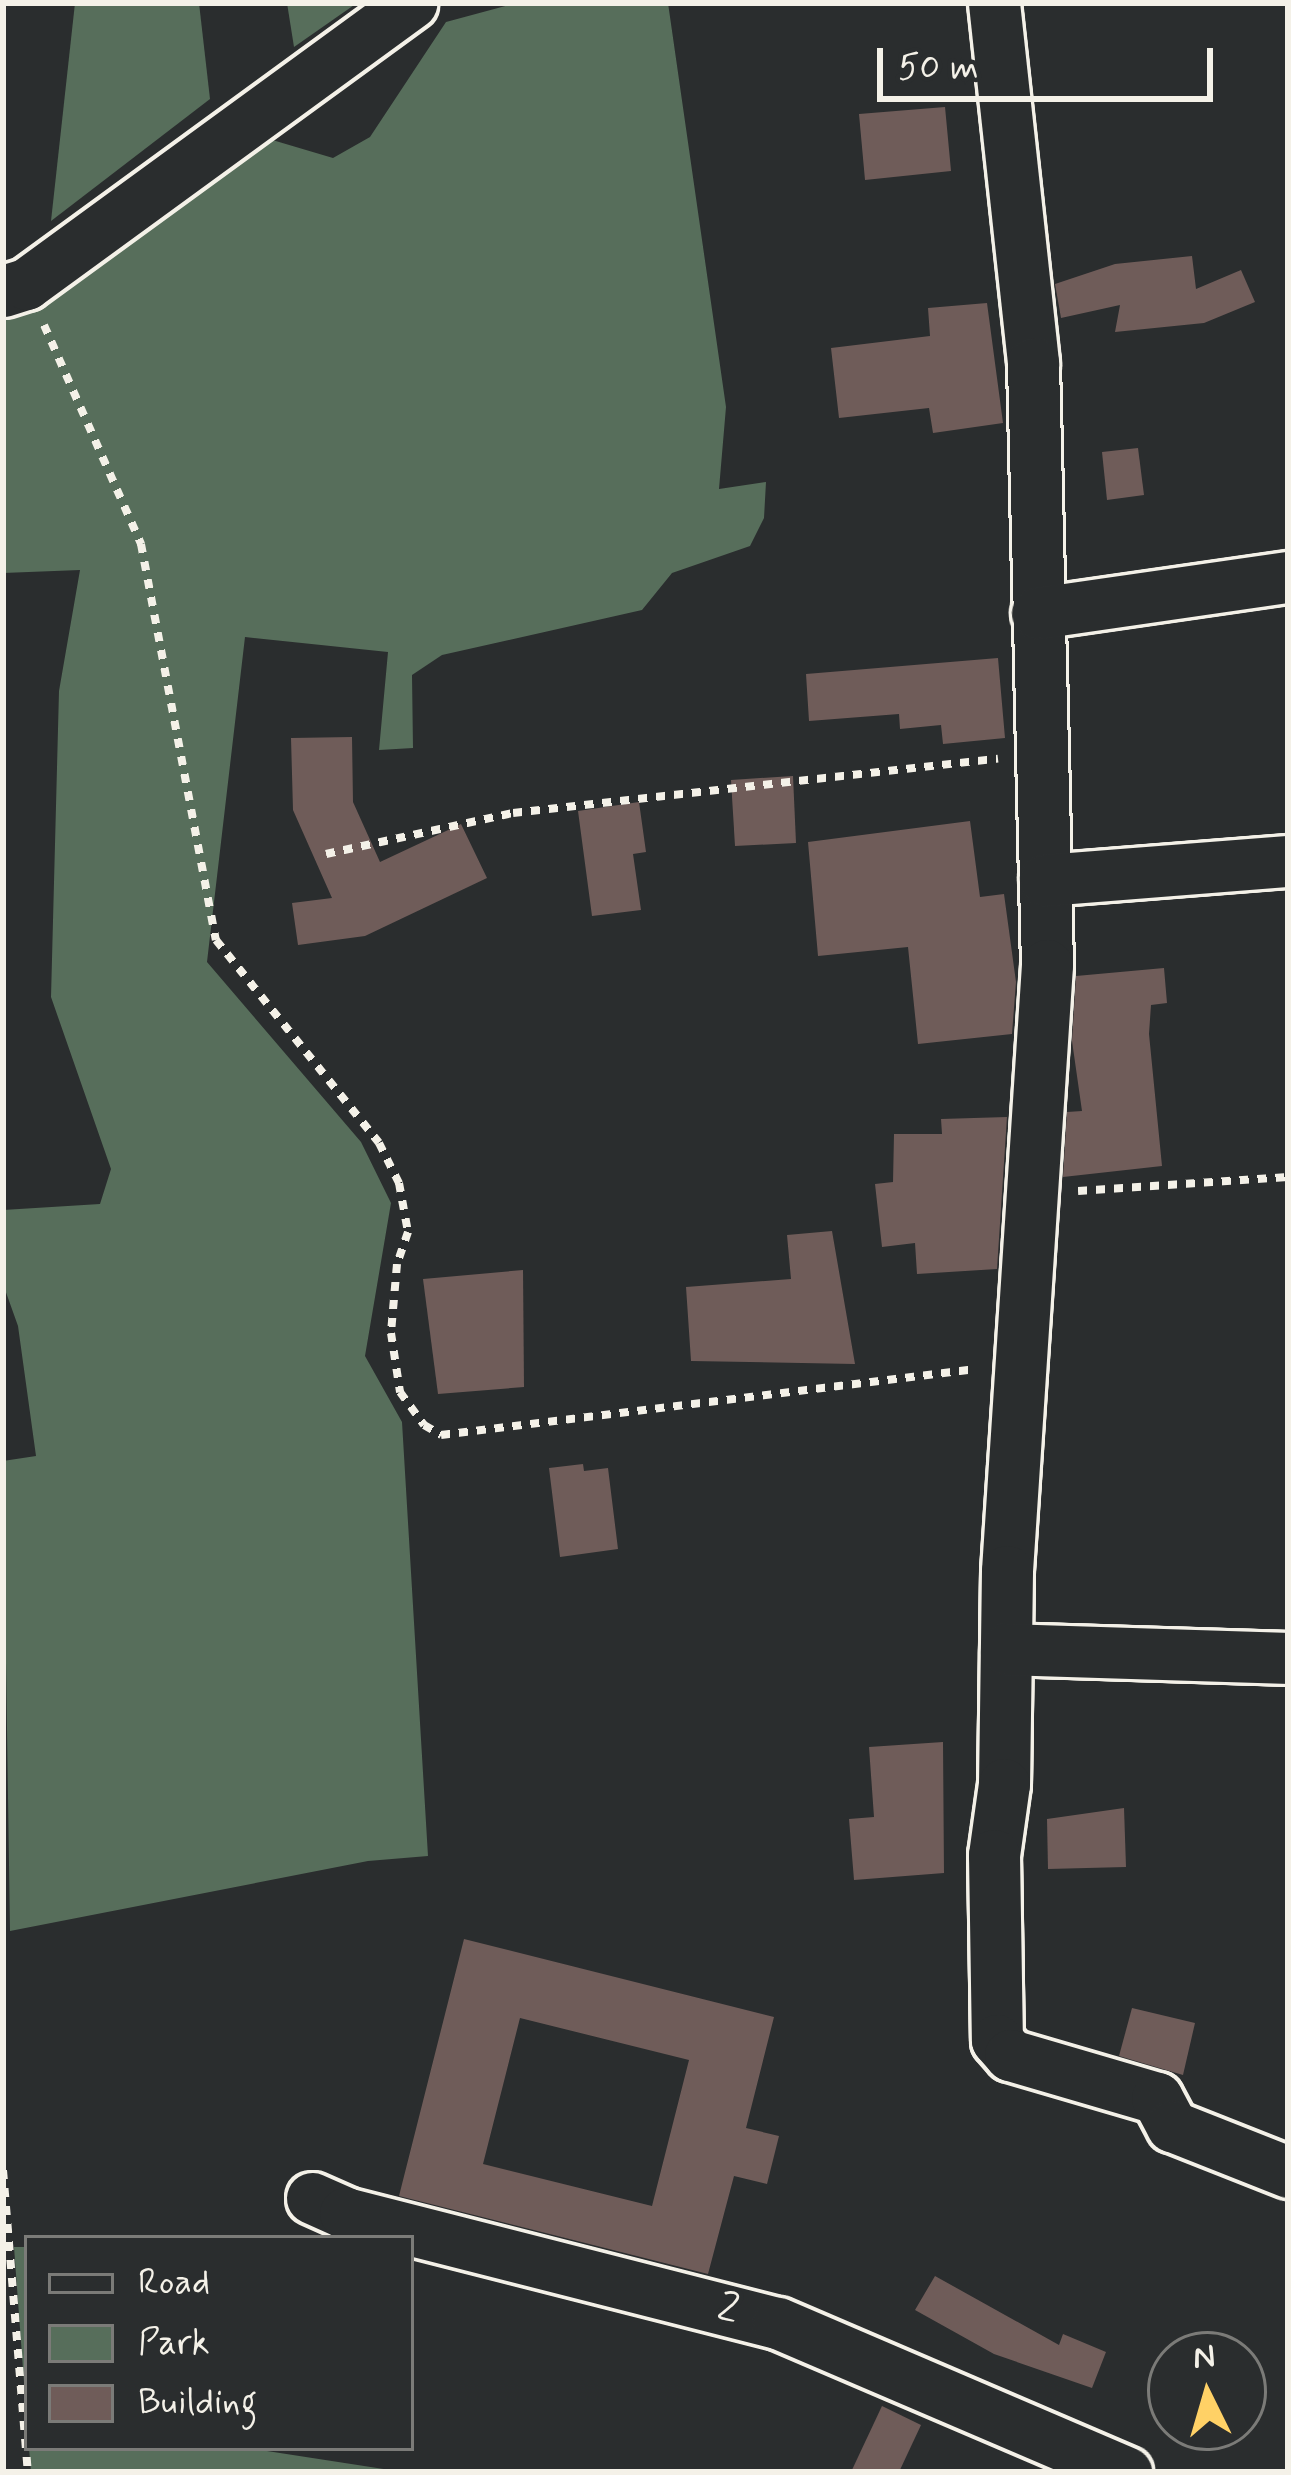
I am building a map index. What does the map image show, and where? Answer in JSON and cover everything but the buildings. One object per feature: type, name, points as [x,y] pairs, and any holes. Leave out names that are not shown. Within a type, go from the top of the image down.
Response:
[{"type":"street","points":[[15,288],[412,3]]},
{"type":"street","points":[[994,3],[1034,363],[1045,880],[1035,1192],[1019,1364],[994,1856],[997,2040],[1010,2055],[1157,2098],[1172,2126],[1288,2172]]},
{"type":"street","points":[[1037,613],[1288,577]]},
{"type":"street","points":[[1045,880],[1288,861]]},
{"type":"street","points":[[1006,1649],[1288,1658]]},
{"type":"street","name":"2","points":[[312,2198],[345,2213],[778,2323],[1126,2472]]},
{"type":"path","points":[[15,288],[142,544],[216,940],[379,1143],[400,1183],[408,1232],[397,1264],[391,1333],[400,1391],[424,1425],[441,1435],[731,1393],[1019,1364]]},
{"type":"path","points":[[326,854],[513,813],[1041,755]]},
{"type":"path","points":[[1035,1192],[1288,1177]]},
{"type":"path","points":[[3,2170],[24,2424]]},
{"type":"green space","points":[[75,3],[199,3],[210,99],[51,221]]},
{"type":"green space","points":[[287,3],[357,3],[294,47]]},
{"type":"green space","points":[[516,3],[668,3],[726,407],[719,489],[766,482],[764,518],[750,546],[672,573],[642,610],[442,655],[412,675],[413,748],[379,750],[388,652],[245,637],[207,962],[361,1142],[391,1203],[365,1356],[402,1422],[428,1856],[368,1861],[10,1931],[3,1461],[36,1456],[18,1326],[3,1284],[3,1210],[100,1204],[111,1169],[51,997],[59,691],[80,570],[3,573],[3,306],[263,129],[269,139],[333,158],[370,137],[446,22]]},
{"type":"green space","points":[[14,2247],[24,2247],[24,2382]]},
{"type":"green space","points":[[29,2451],[267,2451],[403,2472],[31,2472]]}]
